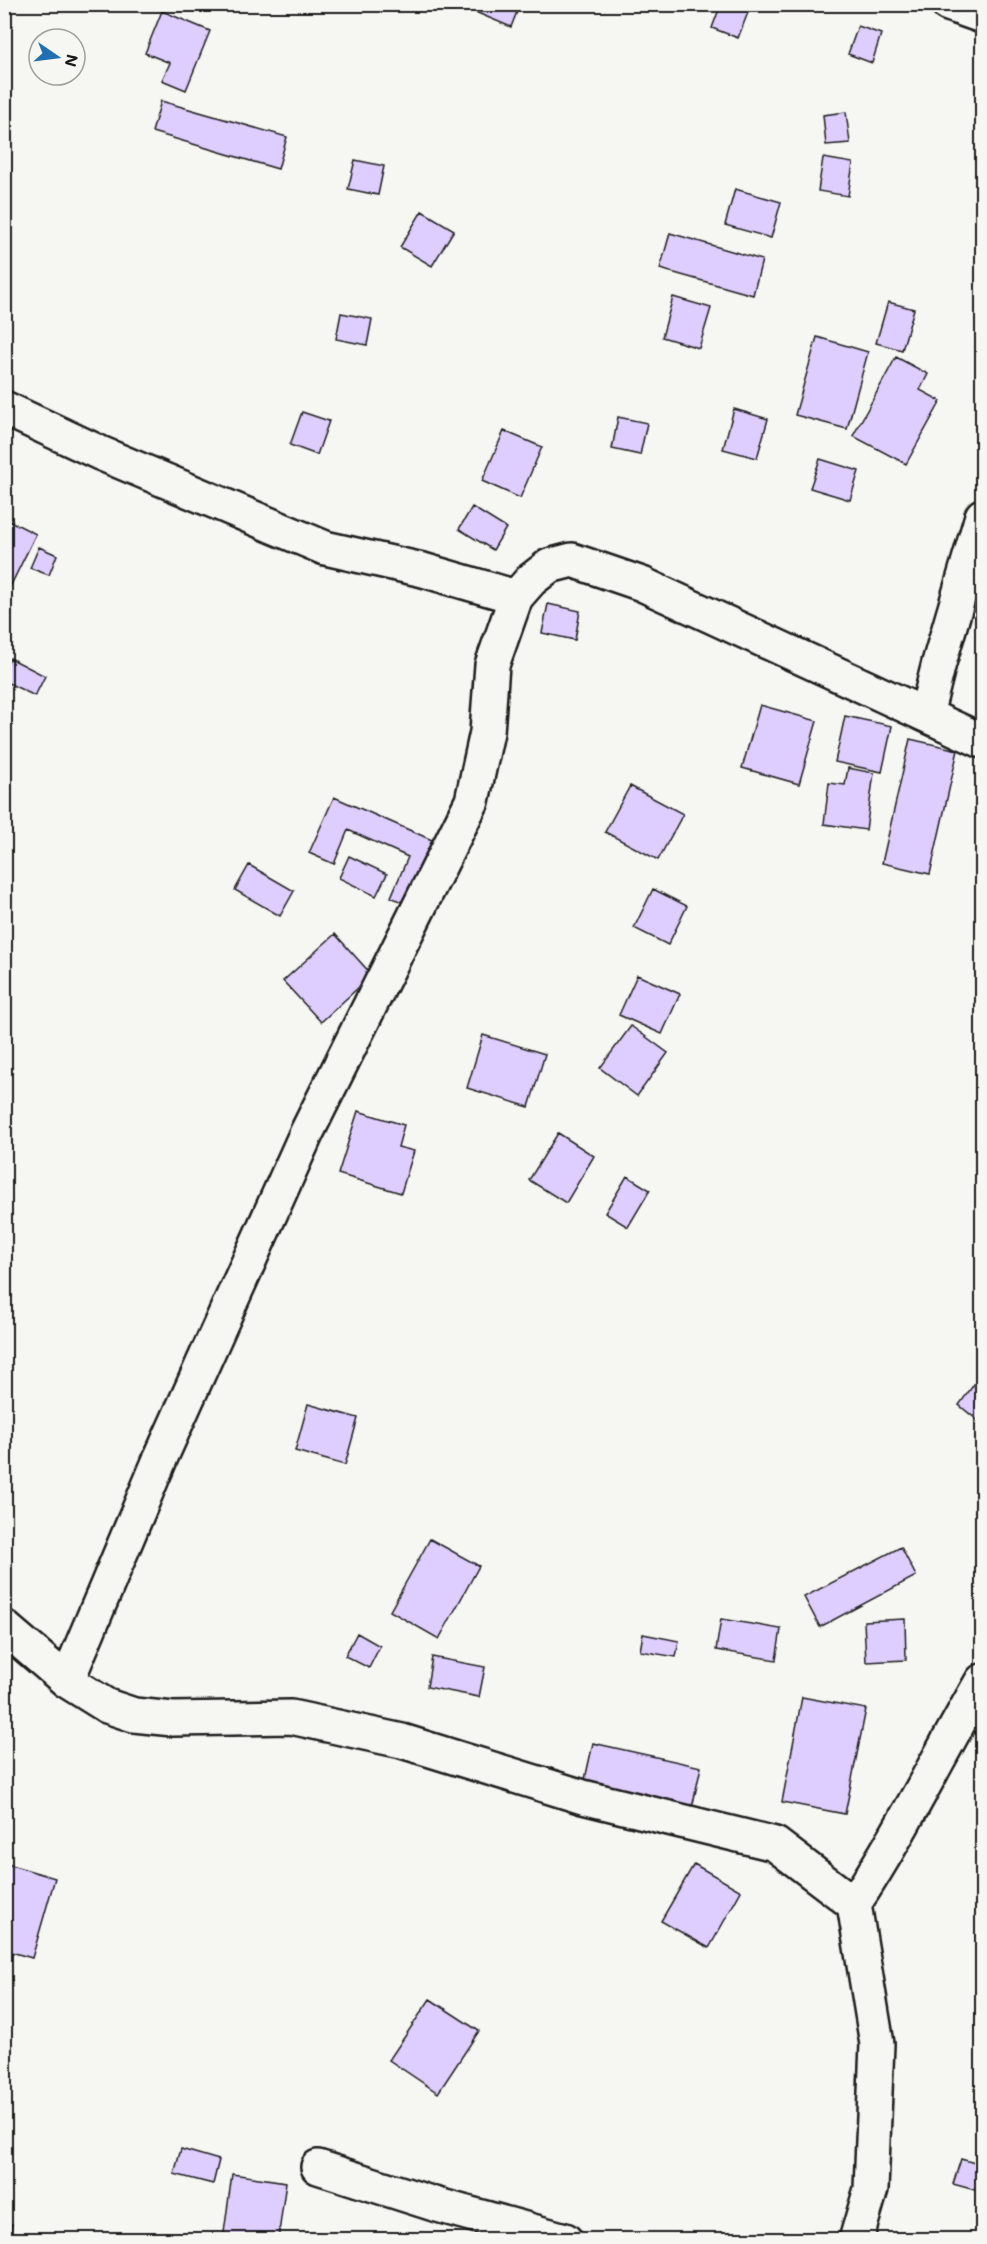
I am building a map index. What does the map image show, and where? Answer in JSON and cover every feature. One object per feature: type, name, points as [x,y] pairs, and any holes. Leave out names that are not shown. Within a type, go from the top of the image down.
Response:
[{"type":"street","points":[[948,4],[982,16]]},
{"type":"street","points":[[4,408],[100,453],[325,548],[423,570],[516,597]]},
{"type":"street","points":[[926,716],[982,516]]},
{"type":"street","points":[[67,1681],[160,1457],[307,1132],[472,801],[487,732],[492,665],[516,597],[531,580],[549,566],[572,560],[642,584],[982,741]]},
{"type":"street","points":[[4,1627],[67,1681],[107,1706],[134,1715],[173,1719],[291,1717],[402,1741],[583,1797],[775,1844],[854,1904],[878,2044],[871,2189],[856,2240]]},
{"type":"street","points":[[854,1904],[883,1860],[933,1766],[982,1682]]},
{"type":"street","points":[[318,2168],[434,2204],[565,2240]]},
{"type":"building","points":[[456,4],[520,4],[511,27]]},
{"type":"building","points":[[721,4],[736,4],[749,10],[738,38],[712,28]]},
{"type":"building","points":[[162,11],[210,31],[186,90],[162,80],[170,63],[145,53]]},
{"type":"building","points":[[858,26],[881,34],[872,63],[848,54]]},
{"type":"building","points":[[161,101],[287,137],[278,169],[152,132]]},
{"type":"building","points":[[846,112],[850,143],[826,145],[823,115]]},
{"type":"building","points":[[823,158],[853,163],[848,196],[818,191]]},
{"type":"building","points":[[355,160],[384,166],[378,195],[348,189]]},
{"type":"building","points":[[735,189],[781,202],[771,238],[725,225]]},
{"type":"building","points":[[422,211],[454,230],[432,266],[400,247]]},
{"type":"building","points":[[670,233],[762,260],[753,295],[660,269]]},
{"type":"building","points":[[673,297],[711,308],[699,348],[662,337]]},
{"type":"building","points":[[888,302],[914,309],[902,350],[876,343]]},
{"type":"building","points":[[341,313],[372,319],[367,345],[336,339]]},
{"type":"building","points":[[817,337],[868,352],[847,429],[795,415]]},
{"type":"building","points":[[896,357],[928,374],[920,390],[941,401],[906,464],[853,436]]},
{"type":"building","points":[[734,409],[768,419],[757,458],[723,449]]},
{"type":"building","points":[[302,412],[329,421],[317,455],[290,445]]},
{"type":"building","points":[[618,417],[647,423],[640,455],[612,449]]},
{"type":"building","points":[[504,431],[542,447],[520,498],[482,481]]},
{"type":"building","points":[[820,459],[859,471],[850,500],[810,488]]},
{"type":"building","points":[[472,507],[506,528],[493,550],[459,529]]},
{"type":"building","points":[[4,518],[36,534],[9,589],[4,587]]},
{"type":"building","points":[[39,547],[57,555],[49,575],[30,568]]},
{"type":"building","points":[[548,604],[580,611],[575,640],[542,633]]},
{"type":"building","points":[[10,658],[45,676],[35,696],[4,681],[4,670]]},
{"type":"building","points":[[760,705],[817,721],[799,784],[742,768]]},
{"type":"building","points":[[845,716],[892,726],[882,772],[835,762]]},
{"type":"building","points":[[910,739],[958,750],[930,874],[882,863]]},
{"type":"building","points":[[848,768],[874,773],[866,830],[824,824],[829,783],[845,785]]},
{"type":"building","points":[[630,786],[683,814],[658,860],[605,832]]},
{"type":"building","points":[[334,797],[441,844],[414,908],[391,897],[408,857],[348,830],[334,864],[309,853]]},
{"type":"building","points":[[349,856],[387,874],[376,896],[339,878]]},
{"type":"building","points":[[249,865],[294,891],[280,916],[235,890]]},
{"type":"building","points":[[653,889],[687,906],[668,945],[634,928]]},
{"type":"building","points":[[335,934],[372,975],[321,1022],[283,981]]},
{"type":"building","points":[[637,975],[680,994],[662,1034],[619,1015]]},
{"type":"building","points":[[631,1026],[668,1053],[637,1096],[600,1068]]},
{"type":"building","points":[[483,1035],[545,1054],[529,1107],[467,1088]]},
{"type":"building","points":[[358,1111],[404,1125],[398,1147],[414,1151],[401,1193],[338,1174]]},
{"type":"building","points":[[558,1133],[594,1156],[566,1203],[529,1180]]},
{"type":"building","points":[[627,1176],[650,1190],[628,1227],[605,1213]]},
{"type":"building","points":[[982,1373],[982,1424],[959,1405]]},
{"type":"building","points":[[308,1404],[358,1418],[345,1465],[295,1451]]},
{"type":"building","points":[[430,1539],[479,1566],[439,1639],[390,1611]]},
{"type":"building","points":[[901,1547],[916,1576],[820,1627],[804,1597]]},
{"type":"building","points":[[721,1619],[781,1629],[776,1660],[716,1650]]},
{"type":"building","points":[[905,1619],[906,1660],[866,1662],[864,1621]]},
{"type":"building","points":[[357,1633],[380,1646],[369,1668],[345,1656]]},
{"type":"building","points":[[643,1634],[679,1641],[676,1657],[640,1651]]},
{"type":"building","points":[[432,1657],[485,1667],[479,1697],[427,1687]]},
{"type":"building","points":[[802,1697],[866,1709],[845,1814],[782,1802]]},
{"type":"building","points":[[593,1743],[701,1767],[692,1808],[584,1784]]},
{"type":"building","points":[[4,1863],[55,1878],[32,1958],[4,1950]]},
{"type":"building","points":[[694,1864],[741,1891],[709,1948],[661,1921]]},
{"type":"building","points":[[430,1999],[479,2031],[438,2093],[389,2060]]},
{"type":"building","points":[[181,2149],[219,2160],[213,2184],[174,2174]]},
{"type":"building","points":[[961,2159],[982,2165],[982,2192],[953,2184]]},
{"type":"building","points":[[232,2174],[286,2182],[278,2240],[223,2240]]},
{"type":"building","points":[[4,2222],[12,2224],[8,2240],[4,2240]]}]
